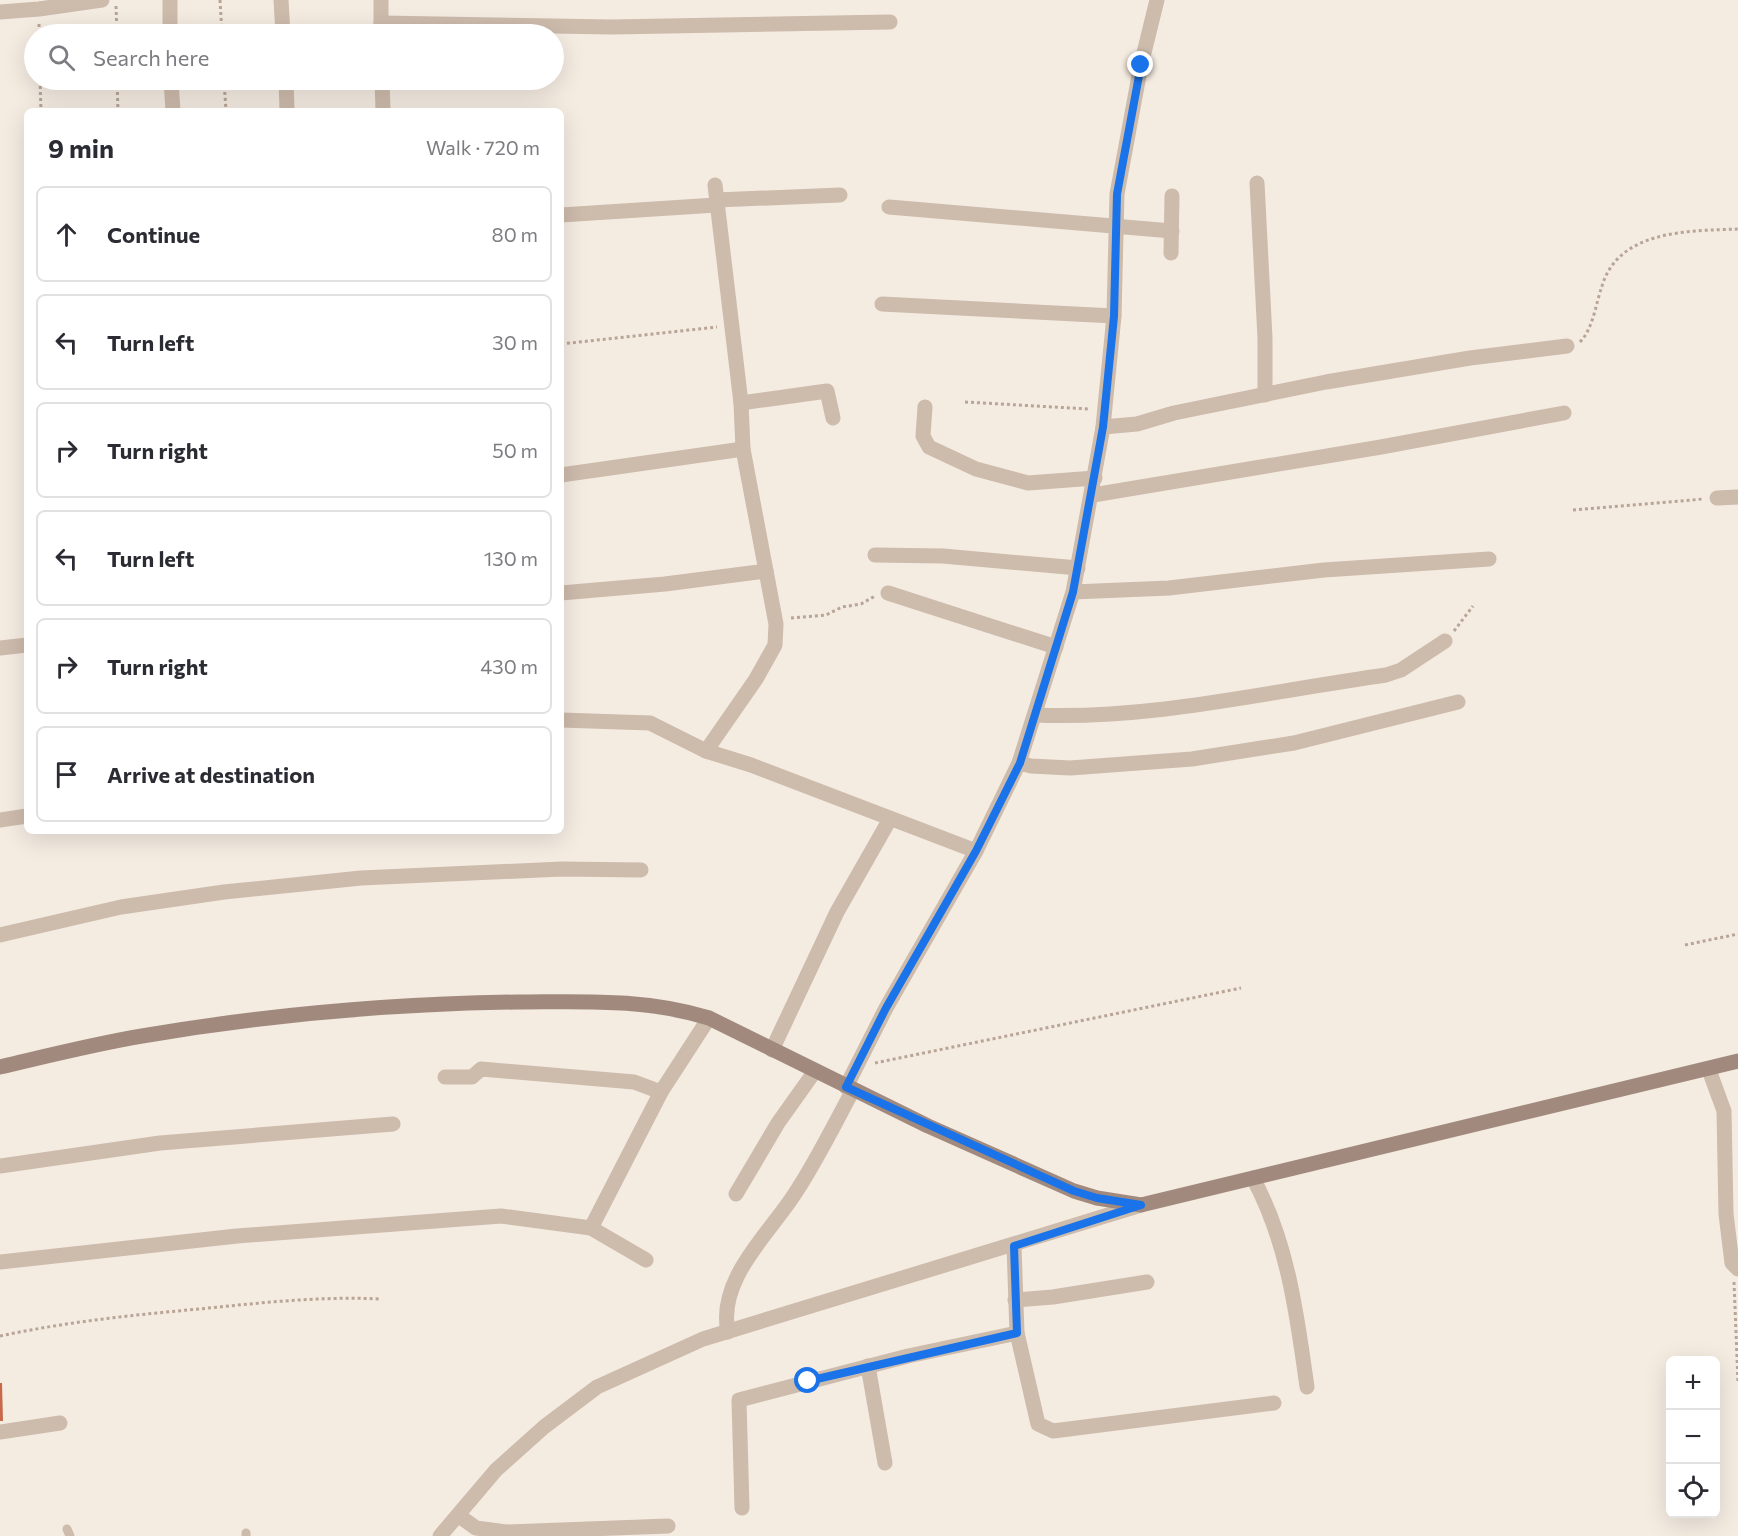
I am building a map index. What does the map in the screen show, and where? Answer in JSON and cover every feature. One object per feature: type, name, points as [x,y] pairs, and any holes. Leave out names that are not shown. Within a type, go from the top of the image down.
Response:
[{"type":"main road","points":[[0,1066],[141,1036],[319,1013],[396,1007],[624,1001],[672,1007],[709,1018],[814,1071],[1074,1191],[1097,1198],[1141,1205],[1709,1070],[1738,1061]]},
{"type":"street","points":[[0,12],[102,0]]},
{"type":"street","points":[[170,0],[170,24]]},
{"type":"street","points":[[281,0],[282,24]]},
{"type":"street","points":[[381,0],[381,24]]},
{"type":"street","points":[[728,1332],[726,1306],[741,1268],[795,1194],[850,1088],[886,1008],[976,851],[1020,763],[1073,592],[1093,495],[1105,410],[1114,316],[1117,194],[1125,144],[1156,0]]},
{"type":"street","points":[[564,27],[890,22]]},
{"type":"street","points":[[172,90],[173,108]]},
{"type":"street","points":[[286,90],[287,108]]},
{"type":"street","points":[[382,90],[383,108]]},
{"type":"street","points":[[1257,183],[1265,338],[1265,395]]},
{"type":"street","points":[[564,215],[716,197],[840,195]]},
{"type":"street","points":[[1171,253],[1172,196]]},
{"type":"street","points":[[706,751],[761,670],[775,645],[776,624],[743,449],[741,403],[716,197]]},
{"type":"street","points":[[889,207],[1172,231]]},
{"type":"street","points":[[882,304],[1114,316]]},
{"type":"street","points":[[1103,427],[1137,424],[1174,413],[1470,358],[1567,346]]},
{"type":"street","points":[[741,403],[827,391],[833,418]]},
{"type":"street","points":[[925,407],[923,436],[929,447],[976,470],[1028,483],[1095,478]]},
{"type":"street","points":[[1093,495],[1381,447],[1564,413]]},
{"type":"street","points":[[564,476],[743,449]]},
{"type":"street","points":[[1717,498],[1738,497]]},
{"type":"street","points":[[875,555],[943,556],[1078,568]]},
{"type":"street","points":[[1073,592],[1169,588],[1324,570],[1489,559]]},
{"type":"street","points":[[564,592],[665,584],[766,571]]},
{"type":"street","points":[[888,593],[1056,647]]},
{"type":"street","points":[[1035,715],[1073,717],[1159,709],[1386,675],[1401,670],[1445,641]]},
{"type":"street","points":[[0,648],[24,645]]},
{"type":"street","points":[[1020,763],[1070,768],[1192,759],[1294,743],[1458,702]]},
{"type":"street","points":[[564,720],[651,723],[706,751],[751,765],[976,851]]},
{"type":"street","points":[[0,820],[24,816]]},
{"type":"street","points":[[772,1050],[837,912],[890,819]]},
{"type":"street","points":[[0,935],[121,907],[224,892],[362,878],[562,869],[641,870]]},
{"type":"street","points":[[591,1228],[661,1092],[709,1018]]},
{"type":"street","points":[[445,1077],[472,1077],[481,1069],[634,1082],[661,1092]]},
{"type":"street","points":[[1709,1070],[1724,1111],[1726,1214],[1732,1263],[1737,1269]]},
{"type":"street","points":[[736,1194],[778,1124],[814,1071]]},
{"type":"street","points":[[0,1166],[160,1143],[393,1124]]},
{"type":"street","points":[[1253,1178],[1277,1229],[1296,1309],[1307,1387]]},
{"type":"street","points":[[440,1536],[496,1470],[544,1427],[597,1387],[703,1339],[1014,1246],[1141,1205]]},
{"type":"street","points":[[0,1262],[237,1236],[501,1216],[591,1228],[646,1260]]},
{"type":"street","points":[[1014,1246],[1017,1333],[1038,1424],[1053,1431],[1274,1403]]},
{"type":"street","points":[[1015,1300],[1053,1298],[1147,1282]]},
{"type":"street","points":[[742,1508],[739,1400],[868,1366],[1017,1333]]},
{"type":"street","points":[[868,1366],[885,1462]]},
{"type":"street","points":[[0,1432],[60,1423]]},
{"type":"street","points":[[459,1516],[476,1528],[506,1532],[668,1526]]},
{"type":"path","points":[[116,0],[117,24]]},
{"type":"path","points":[[220,0],[221,24]]},
{"type":"path","points":[[40,90],[41,108]]},
{"type":"path","points":[[117,90],[118,108]]},
{"type":"path","points":[[225,90],[226,108]]},
{"type":"path","points":[[1567,346],[1582,341],[1587,333],[1603,281],[1614,261],[1621,255],[1655,238],[1691,231],[1738,229]]},
{"type":"path","points":[[564,344],[730,326]]},
{"type":"path","points":[[965,402],[1105,410]]},
{"type":"path","points":[[1573,510],[1717,498]]},
{"type":"path","points":[[776,624],[795,617],[826,615],[842,607],[861,604],[888,593]]},
{"type":"path","points":[[1445,641],[1473,606]]},
{"type":"path","points":[[1685,945],[1738,934]]},
{"type":"path","points":[[867,1065],[1241,988]]},
{"type":"path","points":[[1737,1269],[1734,1282],[1738,1382]]},
{"type":"path","points":[[0,1336],[52,1325],[228,1306],[314,1299],[381,1299]]},
{"type":"building","points":[[0,1383],[2,1383],[3,1421],[0,1421]]},
{"type":"route","points":[[808,1381],[908,1356],[1017,1333],[1014,1246],[1101,1220],[1141,1205],[1116,1202],[1074,1191],[927,1126],[846,1087],[886,1008],[976,851],[1020,763],[1073,592],[1093,495],[1103,427],[1114,316],[1117,194],[1141,65]]}]
